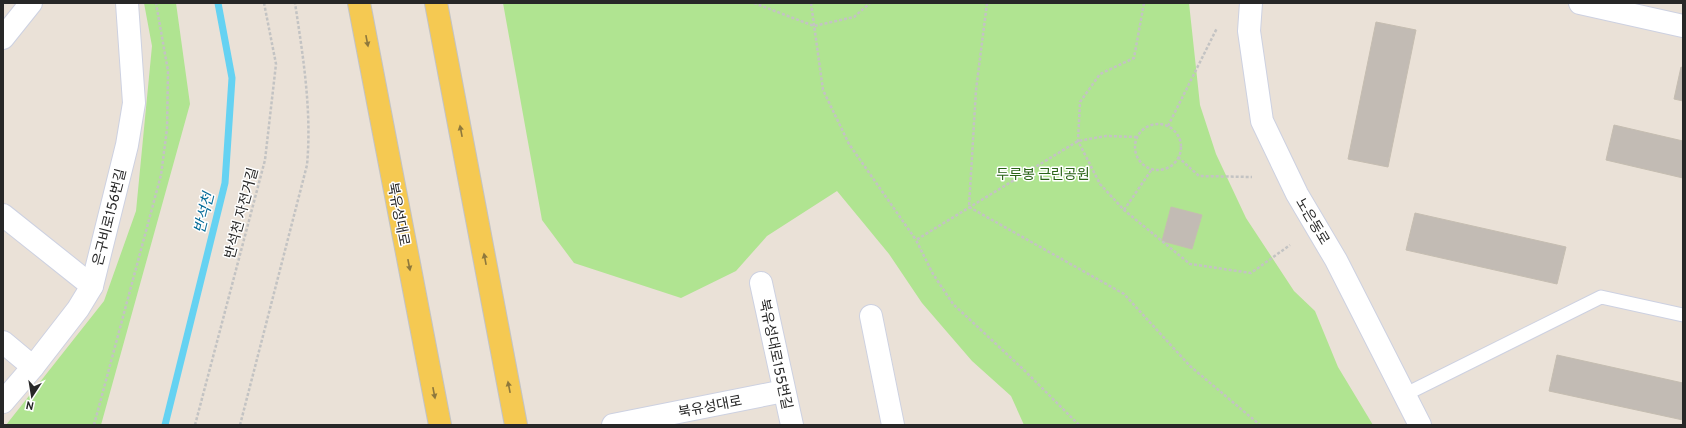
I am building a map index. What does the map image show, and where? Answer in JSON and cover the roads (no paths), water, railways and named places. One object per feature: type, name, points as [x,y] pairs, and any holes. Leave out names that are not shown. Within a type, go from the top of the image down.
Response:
[{"type":"main road","name":"북유성대로","points":[[359,3],[440,425]]},
{"type":"main road","points":[[436,3],[516,425]]},
{"type":"street","points":[[3,38],[31,3]]},
{"type":"street","name":"은구비로156번길","points":[[3,402],[33,367],[78,309],[92,286],[127,145],[134,102],[127,3]]},
{"type":"street","name":"노은동로","points":[[1251,3],[1249,31],[1262,121],[1297,194],[1336,260],[1420,425]]},
{"type":"street","points":[[1580,3],[1683,26]]},
{"type":"street","points":[[3,216],[92,286]]},
{"type":"street","name":"북유성대로155번길","points":[[761,283],[792,425]]},
{"type":"street","points":[[871,316],[892,425]]},
{"type":"street","points":[[3,342],[33,367]]},
{"type":"street","name":"북유성대로","points":[[613,425],[784,391]]},
{"type":"lane","points":[[1404,395],[1602,297],[1683,315]]},
{"type":"waterway","name":"반석천","points":[[165,425],[225,183],[232,78],[218,3]]},
{"type":"park label","name":"두루봉 근린공원","points":[[1043,174]]}]
